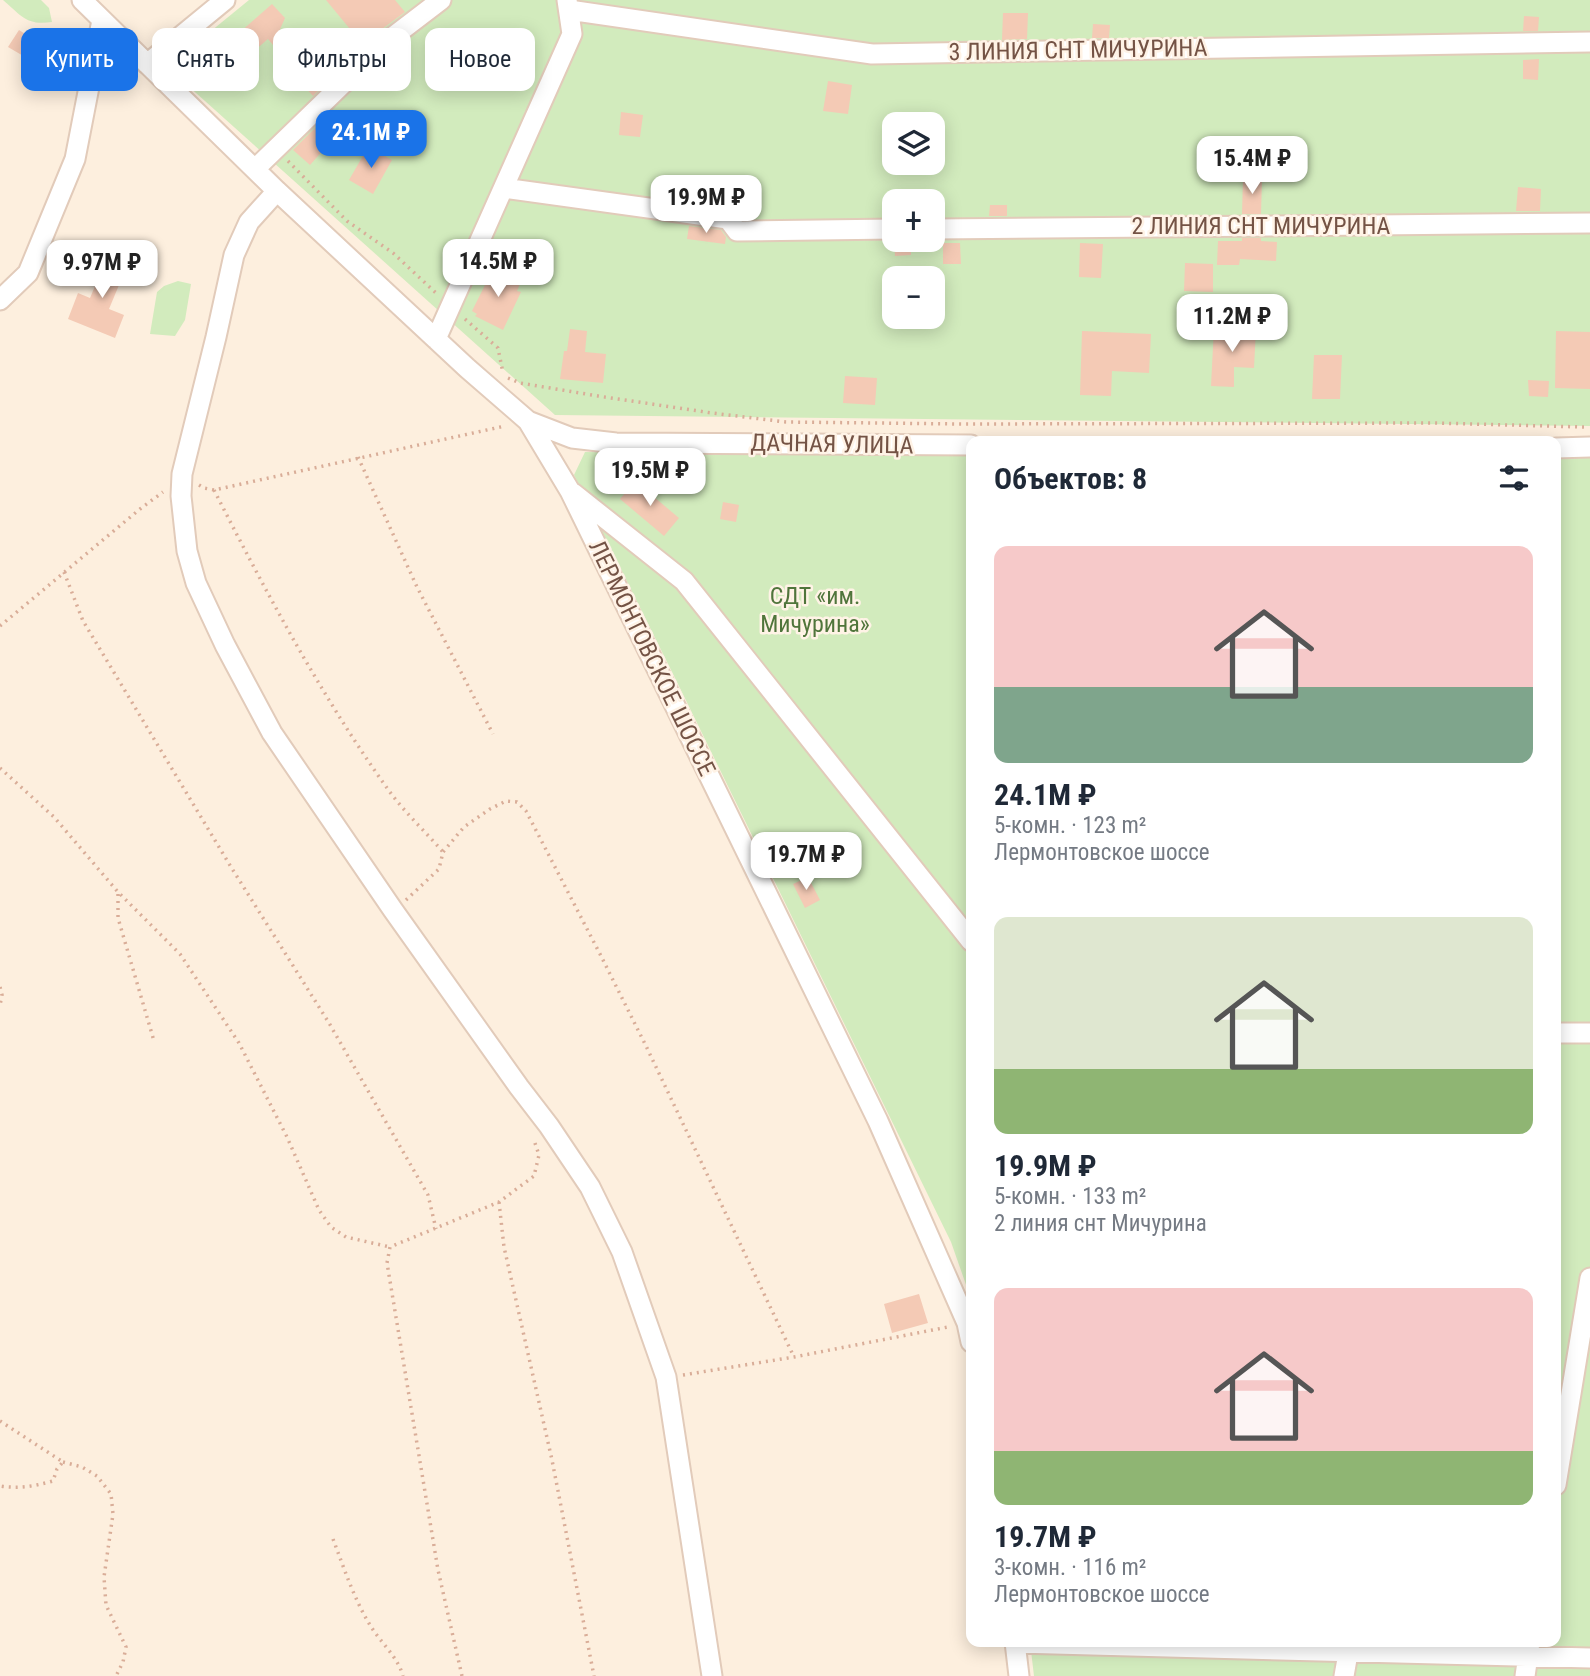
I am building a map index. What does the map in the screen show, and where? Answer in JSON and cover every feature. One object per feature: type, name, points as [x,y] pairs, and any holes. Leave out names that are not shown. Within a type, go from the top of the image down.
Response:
[{"type":"street","name":"ЛЕРМОНТОВСКОЕ ШОССЕ","points":[[82,0],[277,191],[528,421],[570,491],[878,1121],[966,1326]]},
{"type":"street","points":[[147,64],[225,0]]},
{"type":"street","points":[[255,169],[386,42],[441,0]]},
{"type":"street","points":[[436,339],[572,34],[568,5]]},
{"type":"street","name":"3 ЛИНИЯ СНТ МИЧУРИНА","points":[[568,5],[872,54],[1590,42]]},
{"type":"street","points":[[1,297],[28,273],[75,159],[102,20]]},
{"type":"street","points":[[504,188],[728,219],[737,231],[882,229]]},
{"type":"street","points":[[277,191],[249,222],[234,255],[182,474],[181,496],[187,551],[196,583],[225,645],[272,733],[393,910],[549,1126],[590,1187],[622,1252],[666,1377],[712,1676]]},
{"type":"street","name":"2 ЛИНИЯ СНТ МИЧУРИНА","points":[[945,229],[1590,223]]},
{"type":"street","name":"ДАЧНАЯ УЛИЦА","points":[[528,421],[572,438],[616,443],[966,445]]},
{"type":"street","points":[[1561,448],[1590,447]]},
{"type":"street","points":[[570,491],[684,581],[966,935]]},
{"type":"street","points":[[1561,1033],[1590,1033]]},
{"type":"street","points":[[1561,1455],[1590,1278]]},
{"type":"street","points":[[1016,1647],[1019,1676]]},
{"type":"street","points":[[1344,1676],[1349,1647],[1527,1658],[1590,1658]]},
{"type":"path","points":[[276,148],[346,221],[393,253],[498,348],[503,376],[520,383],[786,422],[1435,423],[1590,427]]},
{"type":"path","points":[[0,626],[182,474],[204,488],[214,490],[528,421]]},
{"type":"path","points":[[358,457],[417,587],[493,734]]},
{"type":"path","points":[[214,490],[266,594],[328,700],[388,791],[443,852]]},
{"type":"path","points":[[64,572],[83,621],[231,867],[330,1023],[428,1195],[436,1229]]},
{"type":"path","points":[[0,768],[54,817],[118,892],[180,954],[239,1043],[287,1137],[318,1210],[331,1227],[346,1237],[390,1247],[499,1202],[534,1176],[538,1156],[532,1133]]},
{"type":"path","points":[[393,910],[439,869],[443,852],[464,827],[490,809],[506,802],[517,802],[526,811],[646,1046],[794,1357]]},
{"type":"path","points":[[118,892],[118,918],[155,1041]]},
{"type":"path","points":[[0,988],[0,1006]]},
{"type":"path","points":[[499,1202],[504,1247],[552,1460],[594,1676]]},
{"type":"path","points":[[390,1247],[387,1263],[438,1570],[462,1676]]},
{"type":"path","points":[[666,1377],[966,1333]]},
{"type":"path","points":[[0,1421],[63,1462],[82,1467],[97,1476],[111,1494],[113,1514],[104,1577],[106,1605],[126,1647],[116,1676]]},
{"type":"path","points":[[0,1486],[35,1486],[53,1480],[63,1462]]},
{"type":"path","points":[[333,1539],[370,1625],[389,1651],[402,1676]]},
{"type":"green space","points":[[3,0],[41,0],[49,8],[52,22],[30,21]]},
{"type":"green space","points":[[249,0],[1590,0],[1590,426],[555,415],[194,91],[259,91],[259,28],[215,28]]},
{"type":"green space","points":[[178,281],[191,284],[185,320],[175,336],[150,334],[157,292]]},
{"type":"green space","name":"СДТ «им. Мичурина»","points":[[585,452],[966,455],[966,1285],[951,1242],[574,475]]},
{"type":"green space","points":[[1561,458],[1590,458],[1590,1676],[1034,1676],[1031,1647],[1561,1647]]},
{"type":"building","points":[[326,0],[395,0],[405,12],[383,28],[349,28]]},
{"type":"building","points":[[272,4],[285,18],[281,28],[273,28],[273,45],[268,39],[259,47],[259,28],[245,28]]},
{"type":"building","points":[[1003,13],[1028,13],[1027,39],[1002,40]]},
{"type":"building","points":[[1524,16],[1539,17],[1538,31],[1523,31]]},
{"type":"building","points":[[1093,24],[1110,25],[1109,38],[1092,38]]},
{"type":"building","points":[[19,30],[21,31],[21,55],[8,47]]},
{"type":"building","points":[[1539,59],[1538,80],[1523,79],[1523,60]]},
{"type":"building","points":[[828,81],[852,85],[848,114],[823,111]]},
{"type":"building","points":[[621,112],[643,115],[640,137],[619,135]]},
{"type":"building","points":[[328,115],[343,128],[310,165],[293,150]]},
{"type":"building","points":[[368,147],[392,160],[373,194],[349,180]]},
{"type":"building","points":[[1243,178],[1262,179],[1261,214],[1242,214]]},
{"type":"building","points":[[1518,187],[1541,189],[1540,211],[1516,211]]},
{"type":"building","points":[[990,205],[1007,205],[1007,216],[989,216]]},
{"type":"building","points":[[689,226],[721,230],[726,237],[725,244],[687,239]]},
{"type":"building","points":[[1242,238],[1261,238],[1261,241],[1277,242],[1276,261],[1240,259],[1239,265],[1217,265],[1218,241],[1242,241]]},
{"type":"building","points":[[945,243],[960,243],[961,264],[943,264]]},
{"type":"building","points":[[1080,243],[1103,244],[1101,278],[1079,277]]},
{"type":"building","points":[[895,252],[911,252],[911,255],[895,256]]},
{"type":"building","points":[[109,253],[129,261],[109,309],[124,315],[115,338],[68,319],[78,293],[90,298]]},
{"type":"building","points":[[1185,263],[1213,264],[1213,292],[1184,291]]},
{"type":"building","points":[[497,267],[522,279],[517,291],[521,292],[503,330],[475,316],[477,314],[472,311]]},
{"type":"building","points":[[1214,327],[1256,329],[1254,368],[1234,367],[1234,387],[1211,386]]},
{"type":"building","points":[[570,329],[587,331],[585,352],[606,354],[603,383],[560,379]]},
{"type":"building","points":[[1082,331],[1151,334],[1149,373],[1112,371],[1111,396],[1080,395]]},
{"type":"building","points":[[1556,331],[1590,332],[1590,389],[1555,388]]},
{"type":"building","points":[[1314,355],[1342,355],[1340,399],[1312,399]]},
{"type":"building","points":[[845,376],[877,378],[875,405],[843,403]]},
{"type":"building","points":[[1528,380],[1549,381],[1548,397],[1529,396]]},
{"type":"building","points":[[635,481],[679,518],[664,536],[620,499]]},
{"type":"building","points":[[723,502],[739,505],[736,522],[720,519]]},
{"type":"building","points":[[808,877],[820,900],[805,908],[793,884]]},
{"type":"building","points":[[919,1294],[928,1323],[892,1333],[884,1304]]}]
